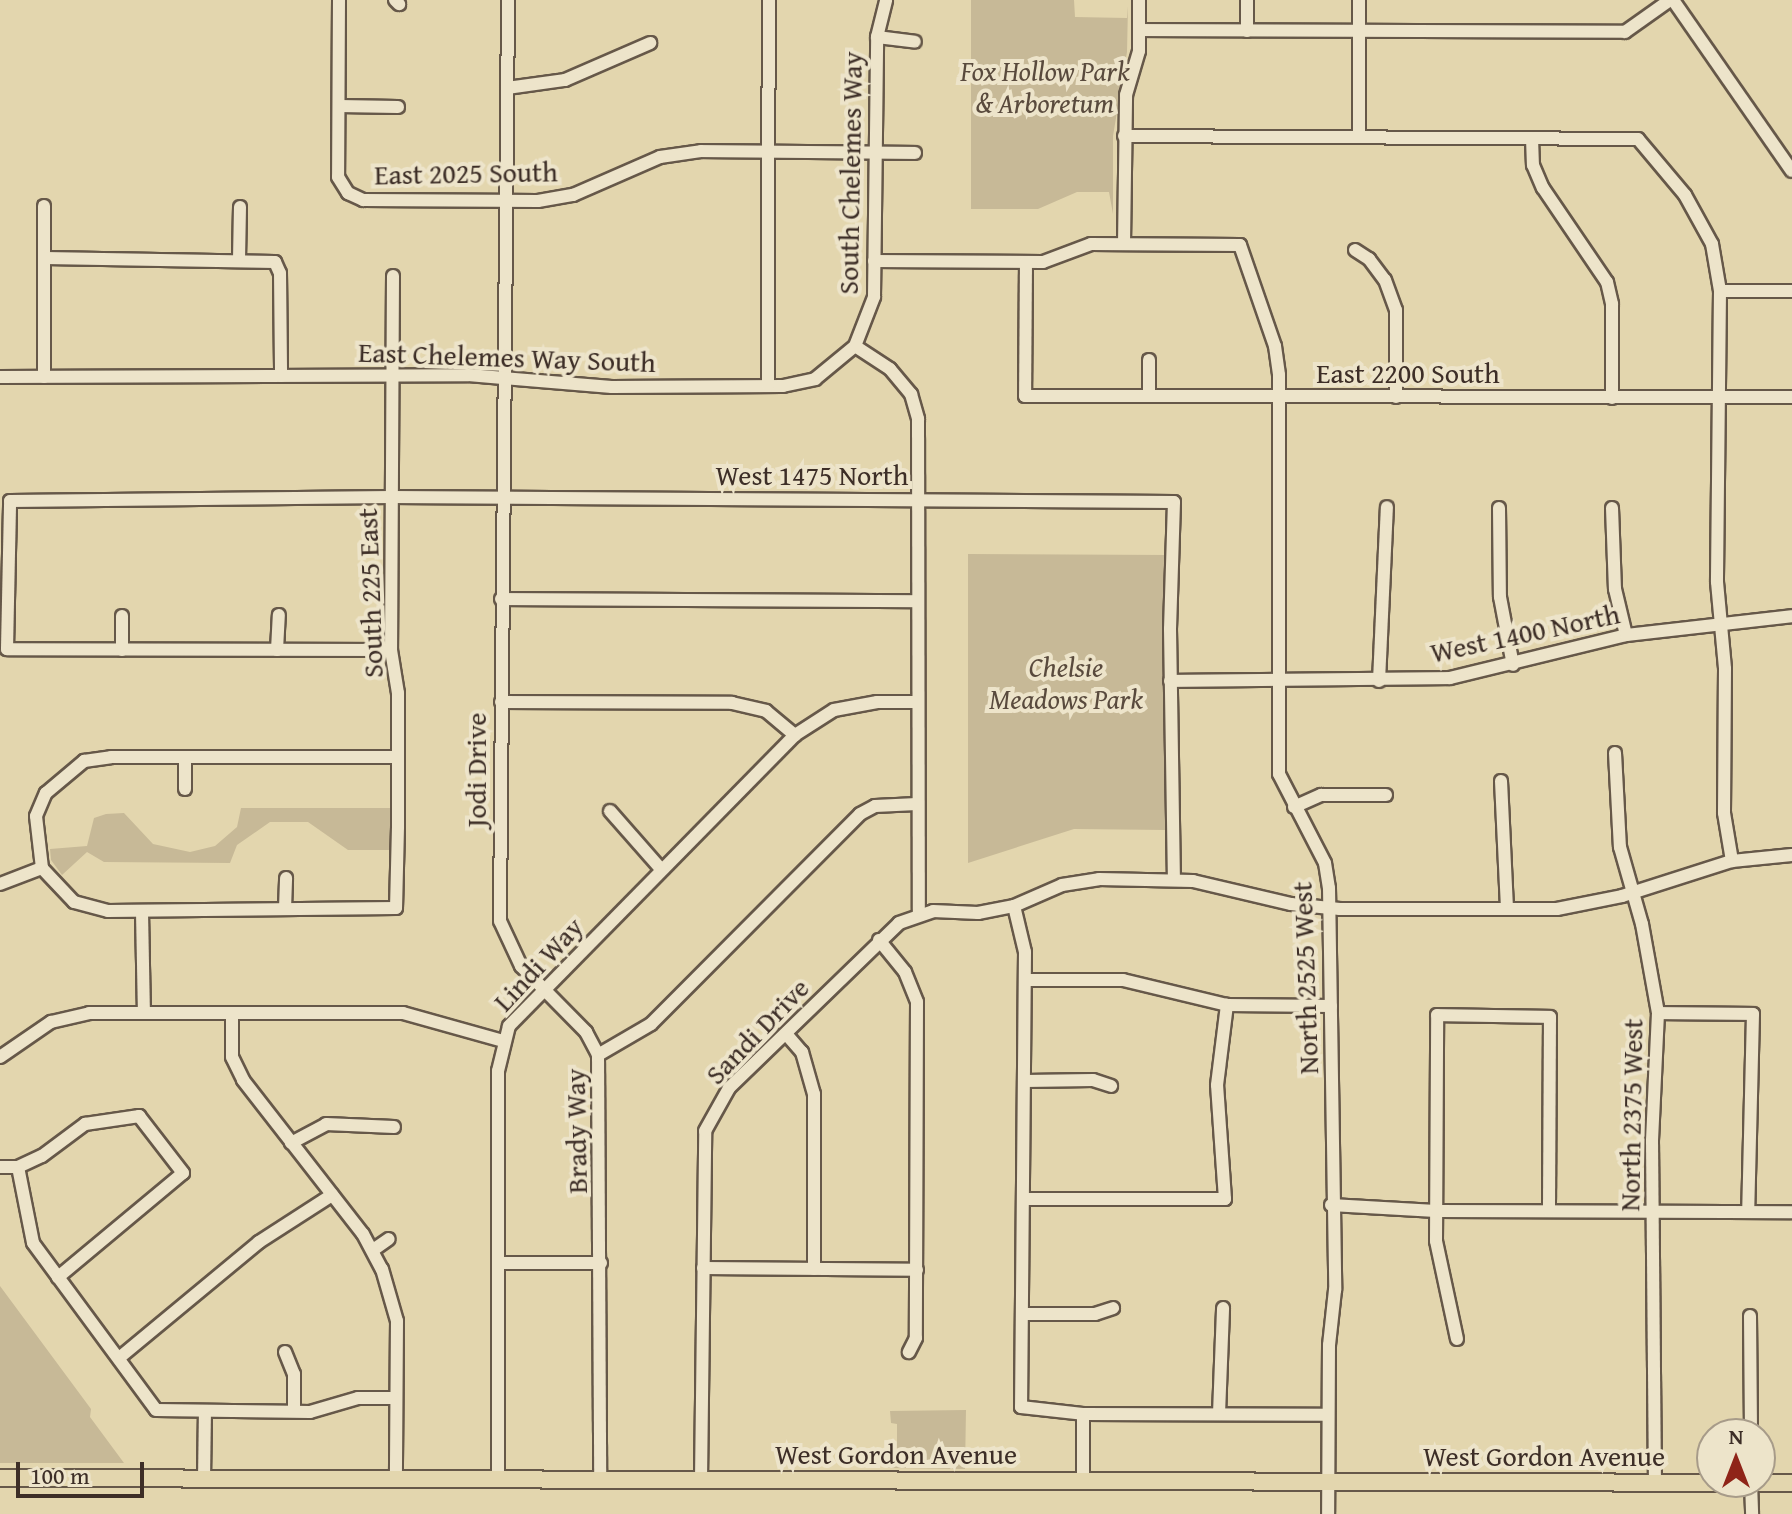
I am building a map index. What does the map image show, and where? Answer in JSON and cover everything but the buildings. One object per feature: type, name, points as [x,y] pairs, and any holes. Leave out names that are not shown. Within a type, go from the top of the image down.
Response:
[{"type":"main road","name":"West Gordon Avenue","points":[[0,1478],[1696,1482]]},
{"type":"street","points":[[339,0],[339,106],[398,107]]},
{"type":"street","name":"Jodi Drive","points":[[508,0],[506,379],[501,450],[500,921],[512,954],[586,1032],[598,1055]]},
{"type":"street","points":[[768,386],[769,0]]},
{"type":"street","name":"South Chelemes Way","points":[[855,346],[868,322],[874,261],[877,37],[886,0]]},
{"type":"street","points":[[874,261],[1026,262],[1058,258],[1091,244],[1124,244],[1124,136],[1139,30],[1139,0]]},
{"type":"street","points":[[1247,0],[1247,31]]},
{"type":"street","points":[[1359,0],[1359,137]]},
{"type":"street","points":[[1139,30],[1625,32],[1671,0],[1792,171]]},
{"type":"street","points":[[877,37],[915,42]]},
{"type":"street","points":[[507,88],[565,80],[650,43]]},
{"type":"street","name":"East 2025 South","points":[[339,106],[338,177],[348,193],[363,200],[507,201],[573,195],[680,153],[915,153]]},
{"type":"street","points":[[1124,136],[1638,139],[1685,195],[1712,244],[1720,291],[1717,582],[1726,688],[1724,813],[1732,861]]},
{"type":"street","points":[[1532,138],[1533,165],[1543,188],[1607,282],[1612,304],[1612,398]]},
{"type":"street","points":[[44,206],[44,377]]},
{"type":"street","points":[[239,259],[240,207]]},
{"type":"street","name":"North 2525 West","points":[[1124,244],[1240,245],[1275,346],[1278,396],[1279,774],[1325,863],[1329,908],[1335,1136],[1331,1205],[1335,1290],[1328,1415],[1328,1514]]},
{"type":"street","points":[[1355,250],[1369,259],[1385,280],[1396,310],[1396,397]]},
{"type":"street","points":[[45,258],[275,262],[280,273],[281,376]]},
{"type":"street","name":"East 2200 South","points":[[1026,262],[1025,396],[1792,397]]},
{"type":"street","name":"South 225 East","points":[[285,909],[396,908],[398,693],[391,650],[393,276]]},
{"type":"street","points":[[1720,291],[1792,291]]},
{"type":"street","points":[[855,346],[890,369],[911,394],[918,419],[916,702],[919,914],[1014,906],[1080,881],[1174,879],[1329,908],[1507,909],[1587,905],[1732,861],[1792,855]]},
{"type":"street","name":"East Chelemes Way South","points":[[0,377],[393,376],[506,379],[612,387],[768,386],[815,379],[855,346]]},
{"type":"street","points":[[1149,360],[1149,396]]},
{"type":"street","name":"West 1475 North","points":[[4,570],[10,501],[391,497],[1174,502],[1170,681]]},
{"type":"street","points":[[1379,681],[1387,507]]},
{"type":"street","points":[[1499,508],[1500,597],[1513,665]]},
{"type":"street","points":[[1612,508],[1615,589],[1626,635]]},
{"type":"street","points":[[4,570],[7,649],[391,650]]},
{"type":"street","points":[[501,599],[918,601]]},
{"type":"street","points":[[277,650],[279,615]]},
{"type":"street","points":[[122,616],[122,650]]},
{"type":"street","name":"West 1400 North","points":[[1170,681],[1450,678],[1626,635],[1792,616]]},
{"type":"street","points":[[1170,681],[1174,879]]},
{"type":"street","points":[[501,702],[732,703],[766,711],[795,735]]},
{"type":"street","name":"Lindi Way","points":[[498,1480],[498,1071],[503,1041],[542,988],[795,735],[834,710],[877,702],[916,702]]},
{"type":"street","name":"North 2375 West","points":[[1615,753],[1620,847],[1658,1013],[1653,1212],[1655,1482]]},
{"type":"street","points":[[286,878],[285,909],[108,911],[74,902],[42,868],[36,816],[63,774],[84,761],[111,757],[398,757]]},
{"type":"street","points":[[185,757],[185,789]]},
{"type":"street","points":[[1501,781],[1507,909]]},
{"type":"street","points":[[1294,807],[1321,795],[1386,795]]},
{"type":"street","name":"Brady Way","points":[[600,1480],[598,1055],[651,1024],[860,814],[875,806],[917,804]]},
{"type":"street","points":[[610,811],[661,869]]},
{"type":"street","points":[[0,884],[42,868]]},
{"type":"street","points":[[1014,906],[1024,940],[1025,980],[1021,1407],[1083,1414],[1328,1415]]},
{"type":"street","points":[[142,912],[144,1013]]},
{"type":"street","name":"Sandi Drive","points":[[701,1480],[705,1131],[729,1088],[787,1035],[879,940],[919,914]]},
{"type":"street","points":[[879,940],[905,972],[917,1002],[916,1338],[909,1352]]},
{"type":"street","points":[[1025,980],[1123,980],[1227,1005],[1331,1006]]},
{"type":"street","points":[[1025,1199],[1225,1199],[1217,1085],[1227,1005]]},
{"type":"street","points":[[232,1013],[232,1057],[243,1080],[373,1250],[397,1321],[396,1481]]},
{"type":"street","points":[[0,1057],[33,1031],[70,1015],[403,1013],[503,1041]]},
{"type":"street","points":[[1658,1013],[1753,1014],[1748,1212]]},
{"type":"street","points":[[1457,1339],[1437,1252],[1437,1015],[1550,1017],[1549,1211]]},
{"type":"street","points":[[787,1035],[802,1052],[814,1094],[814,1269]]},
{"type":"street","points":[[1025,1081],[1093,1080],[1111,1086]]},
{"type":"street","points":[[0,1167],[18,1167],[85,1124],[139,1116],[183,1173],[58,1277]]},
{"type":"street","points":[[291,1143],[326,1124],[394,1127]]},
{"type":"street","points":[[18,1167],[33,1243],[156,1410],[294,1411],[326,1409],[358,1398],[396,1398]]},
{"type":"street","points":[[119,1358],[259,1242],[332,1195]]},
{"type":"street","points":[[1331,1205],[1436,1211],[1792,1212]]},
{"type":"street","points":[[373,1250],[389,1239]]},
{"type":"street","points":[[499,1263],[601,1263]]},
{"type":"street","points":[[703,1268],[917,1270]]},
{"type":"street","points":[[1023,1314],[1095,1314],[1113,1308]]},
{"type":"street","points":[[1219,1414],[1223,1308]]},
{"type":"street","points":[[1750,1316],[1751,1418]]},
{"type":"street","points":[[285,1352],[294,1374],[294,1411]]},
{"type":"street","points":[[204,1480],[205,1411]]},
{"type":"street","points":[[1083,1414],[1083,1479]]},
{"type":"green space","name":"Fox Hollow Park & Arboretum","points":[[971,0],[1074,0],[1075,17],[1127,18],[1128,6],[1127,52],[1113,136],[1113,214],[1109,192],[1077,192],[1038,209],[971,209]]},
{"type":"green space","name":"Chelsie Meadows Park","points":[[968,554],[1167,555],[1166,830],[1074,829],[968,863]]},
{"type":"green space","points":[[241,808],[390,808],[390,850],[348,850],[308,822],[270,822],[237,845],[230,863],[104,862],[87,852],[62,875],[51,860],[50,849],[87,846],[94,818],[106,814],[124,813],[153,844],[190,852],[215,846],[237,827]]},
{"type":"green space","points":[[0,1286],[91,1409],[90,1417],[124,1463],[0,1463]]},
{"type":"green space","points":[[966,1410],[965,1469],[888,1468],[888,1455],[897,1454],[897,1424],[891,1423],[890,1411]]}]
